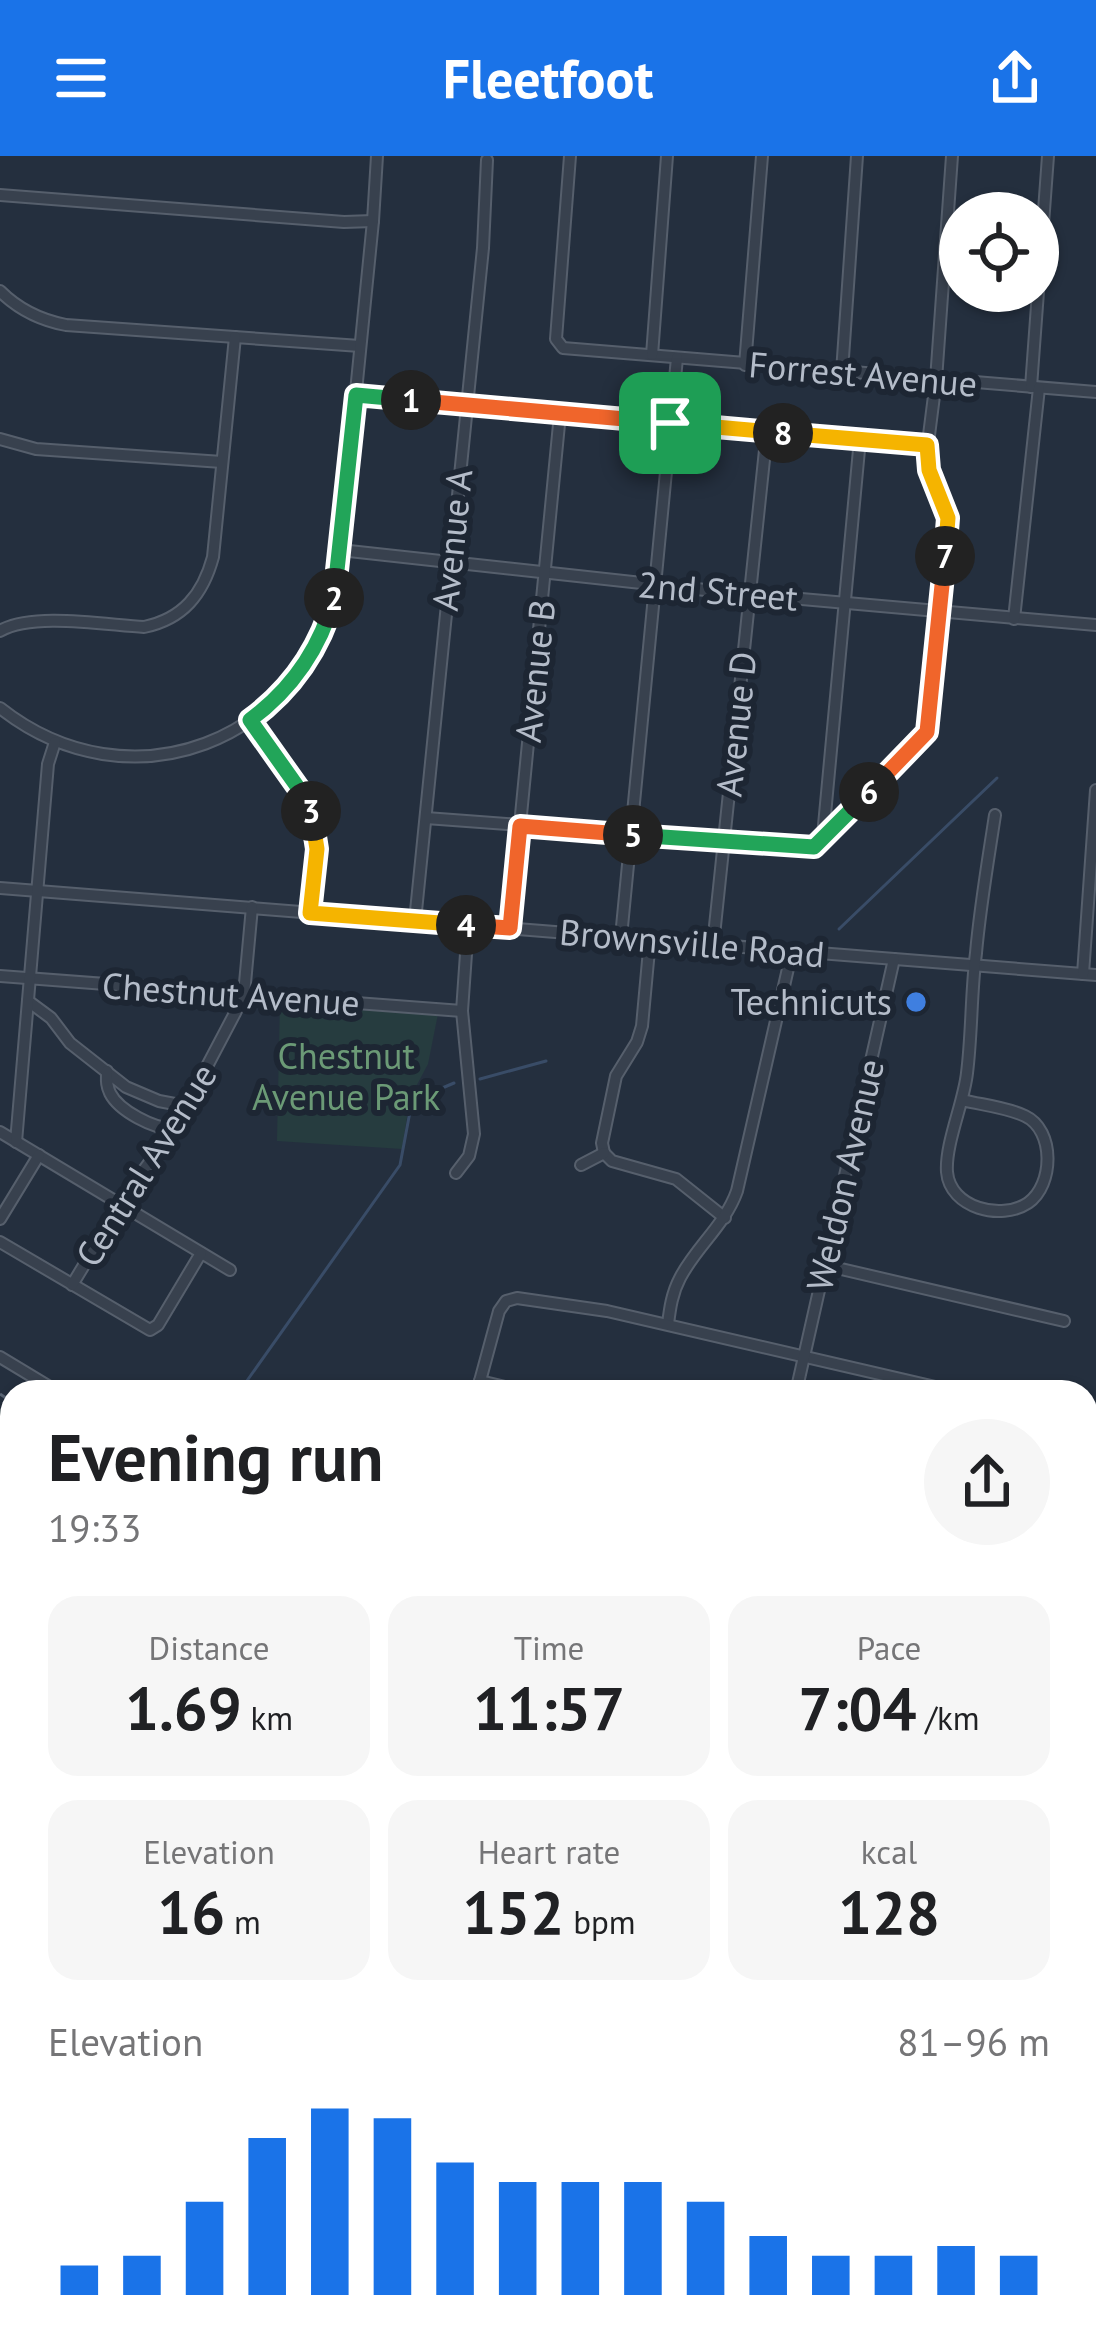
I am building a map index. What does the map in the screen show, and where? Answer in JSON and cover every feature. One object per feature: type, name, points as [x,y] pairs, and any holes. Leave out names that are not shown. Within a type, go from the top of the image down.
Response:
[{"type":"street","points":[[0,708],[55,742],[106,756],[157,756],[208,744],[250,720],[285,691],[316,646],[333,601],[340,550],[377,156]]},
{"type":"street","name":"Forrest Avenue","points":[[570,156],[559,346],[1096,392]]},
{"type":"street","points":[[652,355],[667,156]]},
{"type":"street","points":[[745,364],[762,156]]},
{"type":"street","points":[[842,372],[857,156]]},
{"type":"street","points":[[426,818],[808,848],[818,845],[927,732],[948,518],[929,470],[927,445],[937,380],[952,156]]},
{"type":"street","points":[[1014,619],[1035,388],[1048,156]]},
{"type":"street","name":"Avenue A","points":[[415,921],[488,160]]},
{"type":"street","points":[[0,195],[373,221]]},
{"type":"street","points":[[0,291],[38,319],[66,326],[360,346]]},
{"type":"street","points":[[0,631],[31,622],[145,627],[183,610],[200,592],[210,570],[235,337]]},
{"type":"street","points":[[621,937],[677,358]]},
{"type":"street","points":[[356,395],[927,445]]},
{"type":"street","name":"Avenue B","points":[[510,928],[560,413]]},
{"type":"street","name":"Avenue D","points":[[713,944],[766,431]]},
{"type":"street","points":[[0,439],[56,451],[222,462]]},
{"type":"street","points":[[823,839],[860,439]]},
{"type":"street","name":"2nd Street","points":[[340,550],[749,595],[1096,625]]},
{"type":"street","points":[[250,720],[313,815],[317,849],[310,913]]},
{"type":"street","points":[[16,1142],[48,764],[55,742]]},
{"type":"street","points":[[1090,974],[1096,790]]},
{"type":"street","points":[[962,1100],[1021,1114],[1040,1129],[1047,1147],[1042,1184],[1025,1205],[1010,1210],[978,1208],[963,1201],[952,1189],[947,1163],[968,1063],[974,965],[995,815]]},
{"type":"street","name":"Brownsville Road","points":[[0,888],[1090,974]]},
{"type":"street","name":"Central Avenue","points":[[72,1285],[120,1204],[174,1129],[244,994],[253,908]]},
{"type":"street","points":[[457,1173],[469,1156],[473,1134],[462,1011],[468,925]]},
{"type":"street","points":[[650,940],[642,1026],[616,1076],[604,1153],[612,1161],[676,1179],[724,1217]]},
{"type":"street","points":[[668,1324],[681,1276],[737,1191],[791,951]]},
{"type":"street","name":"Weldon Avenue","points":[[799,1380],[894,959]]},
{"type":"street","name":"Chestnut Avenue","points":[[0,976],[462,1011]]},
{"type":"street","points":[[28,1001],[126,1088],[180,1106],[189,1101]]},
{"type":"street","points":[[107,1071],[109,1091],[119,1104],[163,1129],[174,1129]]},
{"type":"street","points":[[0,1132],[230,1270]]},
{"type":"street","points":[[581,1165],[604,1153]]},
{"type":"street","points":[[0,1220],[38,1155]]},
{"type":"street","points":[[0,1242],[149,1330],[158,1325],[202,1252]]},
{"type":"street","points":[[824,1265],[1064,1322]]},
{"type":"street","points":[[480,1380],[495,1322],[506,1301],[518,1298],[668,1324],[907,1380]]},
{"type":"street","points":[[0,1358],[38,1380]]},
{"type":"green space","name":"Chestnut Avenue Park","points":[[280,1001],[438,1014],[428,1064],[410,1098],[402,1149],[277,1141]]},
{"type":"waterway","points":[[839,929],[997,778]]},
{"type":"waterway","points":[[480,1079],[546,1061]]},
{"type":"waterway","points":[[248,1380],[400,1165],[412,1101],[454,1083]]},
{"type":"place","name":"Technicuts","points":[[916,1002]]},
{"type":"route","points":[[356,395],[670,423],[927,445],[929,470],[948,518],[927,732],[814,847],[520,826],[510,928],[310,913],[317,849],[313,815],[250,720],[285,691],[326,624],[337,582],[356,395]]}]
